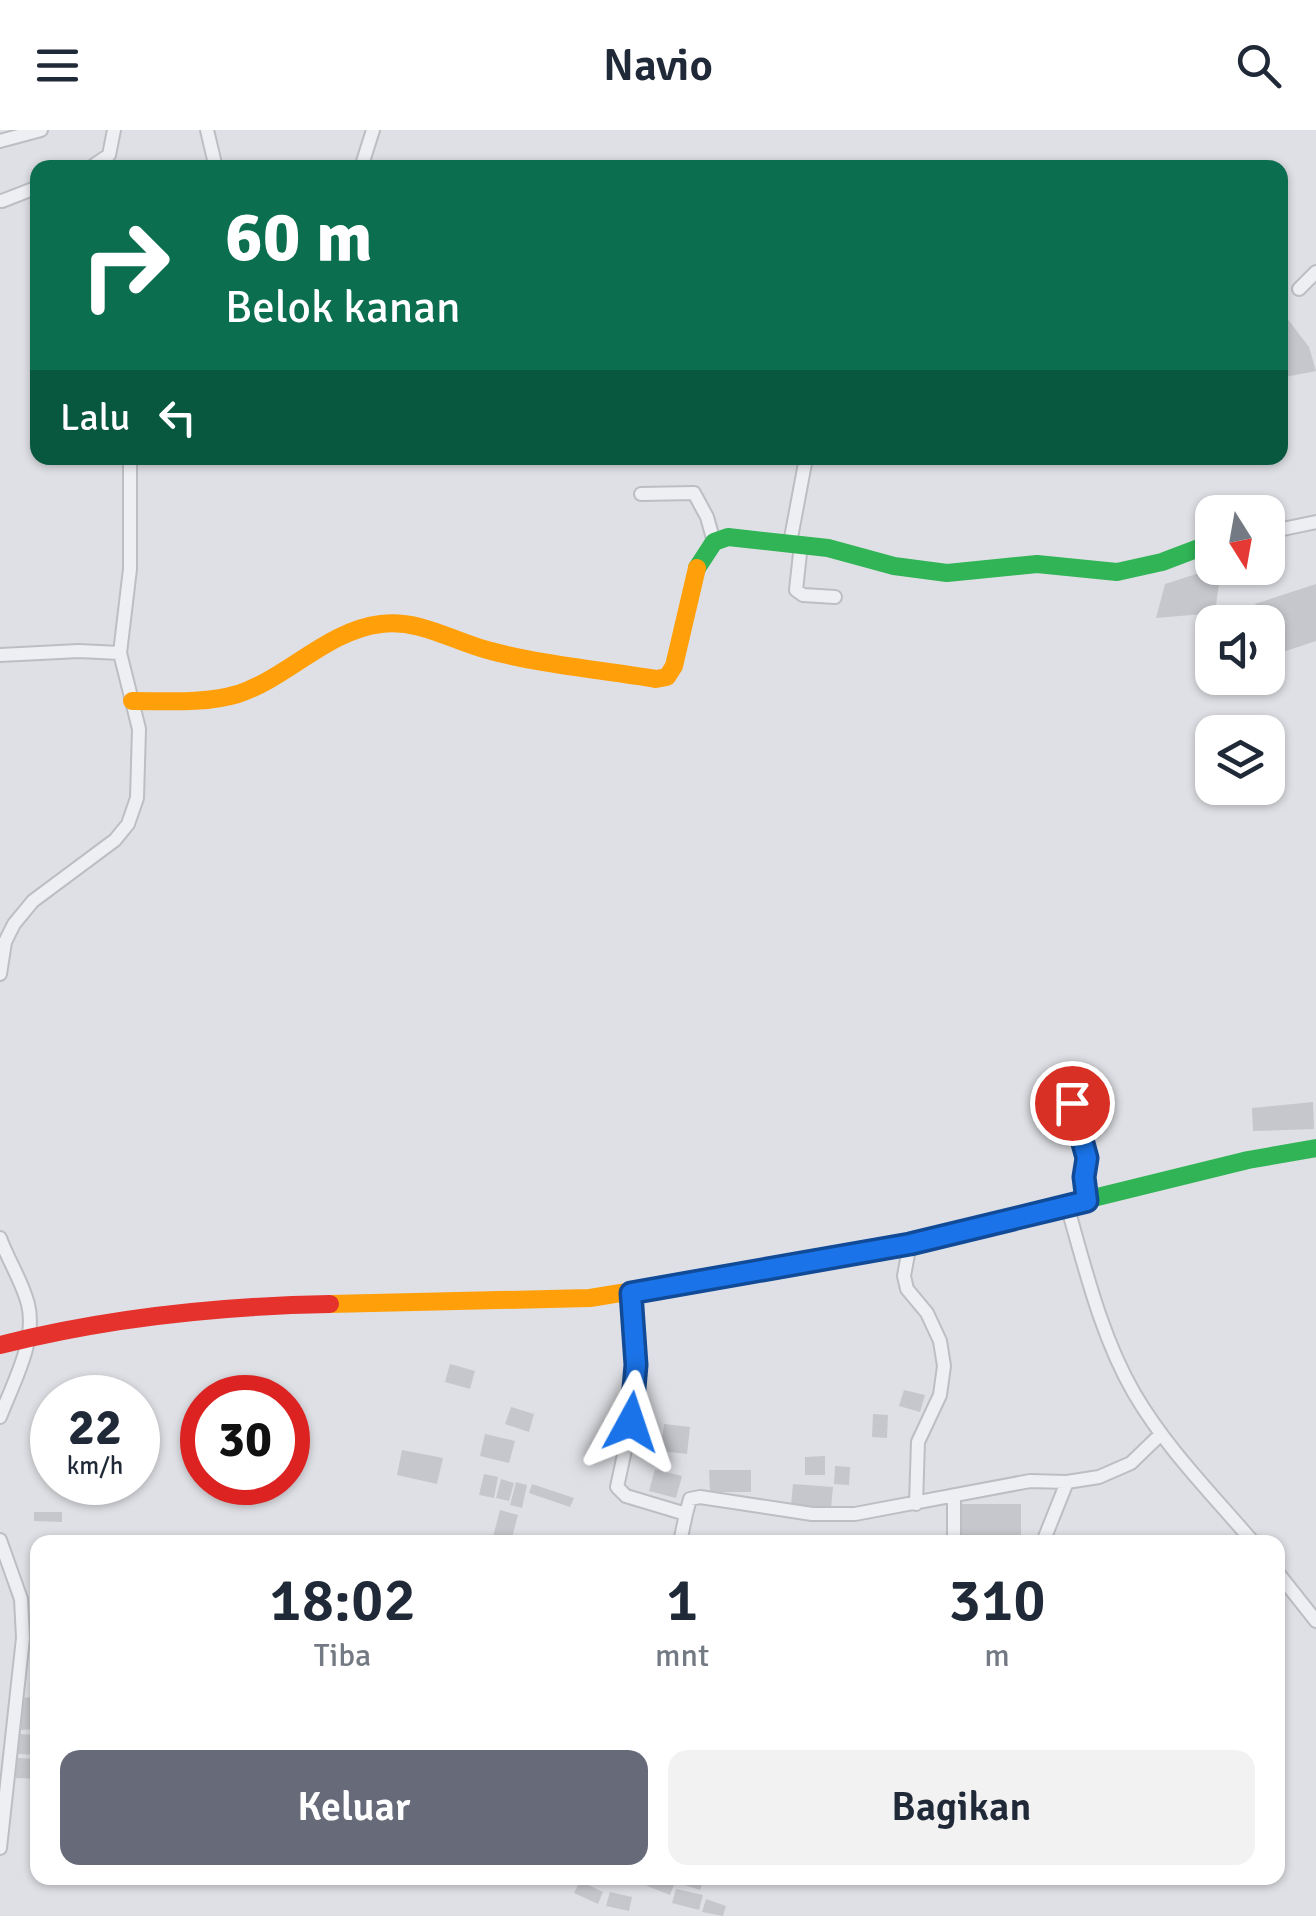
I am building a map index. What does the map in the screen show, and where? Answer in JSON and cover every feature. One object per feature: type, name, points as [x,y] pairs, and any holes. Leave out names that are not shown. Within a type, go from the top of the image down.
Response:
[{"type":"street","points":[[0,141],[41,130]]},
{"type":"street","points":[[102,160],[109,155],[114,130]]},
{"type":"street","points":[[206,130],[214,160]]},
{"type":"street","points":[[364,160],[373,130]]},
{"type":"street","points":[[2,201],[30,191]]},
{"type":"street","points":[[1299,289],[1316,272]]},
{"type":"street","points":[[0,974],[5,942],[32,901],[115,840],[128,824],[137,798],[139,729],[120,653],[130,569],[130,465]]},
{"type":"street","points":[[805,465],[796,544],[796,590],[803,595],[835,597]]},
{"type":"street","points":[[641,494],[694,493],[708,516],[714,542]]},
{"type":"street","points":[[1285,528],[1316,522]]},
{"type":"street","points":[[132,701],[209,700],[242,693],[355,631],[381,624],[439,631],[508,655],[656,679],[668,676],[674,666],[699,561],[714,542],[728,537],[828,548],[894,566],[947,573],[1037,564],[1117,572],[1195,549]]},
{"type":"street","points":[[0,655],[120,653]]},
{"type":"street","points":[[1072,1103],[1087,1158],[1087,1201]]},
{"type":"street","points":[[0,1345],[235,1306],[590,1298],[631,1293],[910,1244],[1248,1160],[1316,1148]]},
{"type":"street","points":[[1067,1205],[1095,1302],[1133,1391],[1161,1434],[1247,1535]]},
{"type":"street","points":[[0,1238],[27,1301],[29,1338],[0,1418]]},
{"type":"street","points":[[910,1244],[904,1276],[907,1289],[927,1312],[940,1340],[944,1366],[940,1395],[918,1442],[916,1504]]},
{"type":"street","points":[[631,1293],[636,1365],[631,1422],[617,1487],[626,1496],[686,1514]]},
{"type":"street","points":[[682,1535],[690,1499],[700,1496],[812,1514],[856,1514],[1030,1481],[1067,1482],[1117,1472],[1161,1434]]},
{"type":"street","points":[[1046,1535],[1067,1482]]},
{"type":"street","points":[[954,1498],[954,1535]]},
{"type":"street","points":[[0,1540],[21,1600],[23,1638],[0,1848]]},
{"type":"street","points":[[1285,1582],[1316,1621]]},
{"type":"building","points":[[1288,319],[1309,347],[1316,371],[1288,376]]},
{"type":"building","points":[[1195,574],[1195,585],[1219,585],[1216,605],[1195,605],[1195,615],[1156,618],[1165,584]]},
{"type":"building","points":[[1316,584],[1316,641],[1285,651],[1285,605],[1255,604]]},
{"type":"building","points":[[1313,1102],[1314,1129],[1253,1131],[1252,1108]]},
{"type":"building","points":[[450,1364],[475,1371],[470,1389],[445,1382]]},
{"type":"building","points":[[904,1390],[925,1395],[920,1412],[899,1406]]},
{"type":"building","points":[[511,1407],[534,1414],[529,1432],[505,1424]]},
{"type":"building","points":[[873,1414],[888,1415],[887,1438],[872,1437]]},
{"type":"building","points":[[664,1424],[690,1427],[687,1454],[661,1451]]},
{"type":"building","points":[[485,1434],[515,1441],[509,1463],[480,1456]]},
{"type":"building","points":[[402,1450],[443,1458],[437,1484],[397,1475]]},
{"type":"building","points":[[825,1456],[825,1475],[805,1475],[805,1457]]},
{"type":"building","points":[[835,1466],[850,1467],[849,1485],[834,1484]]},
{"type":"building","points":[[655,1469],[682,1476],[676,1498],[649,1491]]},
{"type":"building","points":[[709,1470],[751,1470],[751,1492],[710,1492]]},
{"type":"building","points":[[484,1474],[498,1477],[494,1498],[479,1495]]},
{"type":"building","points":[[501,1479],[514,1483],[509,1501],[496,1498]]},
{"type":"building","points":[[516,1482],[527,1485],[522,1508],[510,1505]]},
{"type":"building","points":[[532,1484],[574,1498],[570,1507],[529,1493]]},
{"type":"building","points":[[793,1484],[833,1487],[831,1508],[791,1505]]},
{"type":"building","points":[[961,1504],[1021,1504],[1021,1535],[961,1535]]},
{"type":"building","points":[[500,1510],[518,1515],[513,1535],[494,1535]]},
{"type":"building","points":[[34,1512],[62,1512],[62,1522],[34,1521]]},
{"type":"building","points":[[30,1697],[30,1729],[20,1730],[18,1698]]},
{"type":"building","points":[[19,1734],[30,1735],[30,1755],[18,1754]]},
{"type":"building","points":[[16,1758],[30,1759],[30,1779],[16,1778]]},
{"type":"building","points":[[578,1885],[603,1892],[598,1904],[574,1893]]},
{"type":"building","points":[[647,1885],[674,1885],[670,1895]]},
{"type":"building","points":[[676,1889],[703,1895],[699,1910],[672,1903]]},
{"type":"building","points":[[610,1892],[632,1897],[629,1911],[606,1906]]},
{"type":"building","points":[[706,1899],[726,1906],[723,1916],[702,1912]]},
{"type":"traffic: fast","points":[[697,568],[714,542],[728,537],[828,548],[894,566],[947,573],[1037,564],[1117,572],[1195,549]]},
{"type":"traffic: fast","points":[[712,1278],[910,1243],[1248,1160],[1316,1148]]},
{"type":"traffic: slow","points":[[132,701],[199,701],[238,694],[343,635],[396,623],[532,660],[656,679],[667,677],[674,666],[697,568]]},
{"type":"traffic: slow","points":[[330,1304],[590,1298],[712,1278]]},
{"type":"traffic: jam","points":[[0,1345],[81,1327],[164,1315],[330,1304]]},
{"type":"route","points":[[631,1422],[636,1365],[631,1293],[910,1244],[1087,1201],[1086,1150],[1072,1103]]}]
